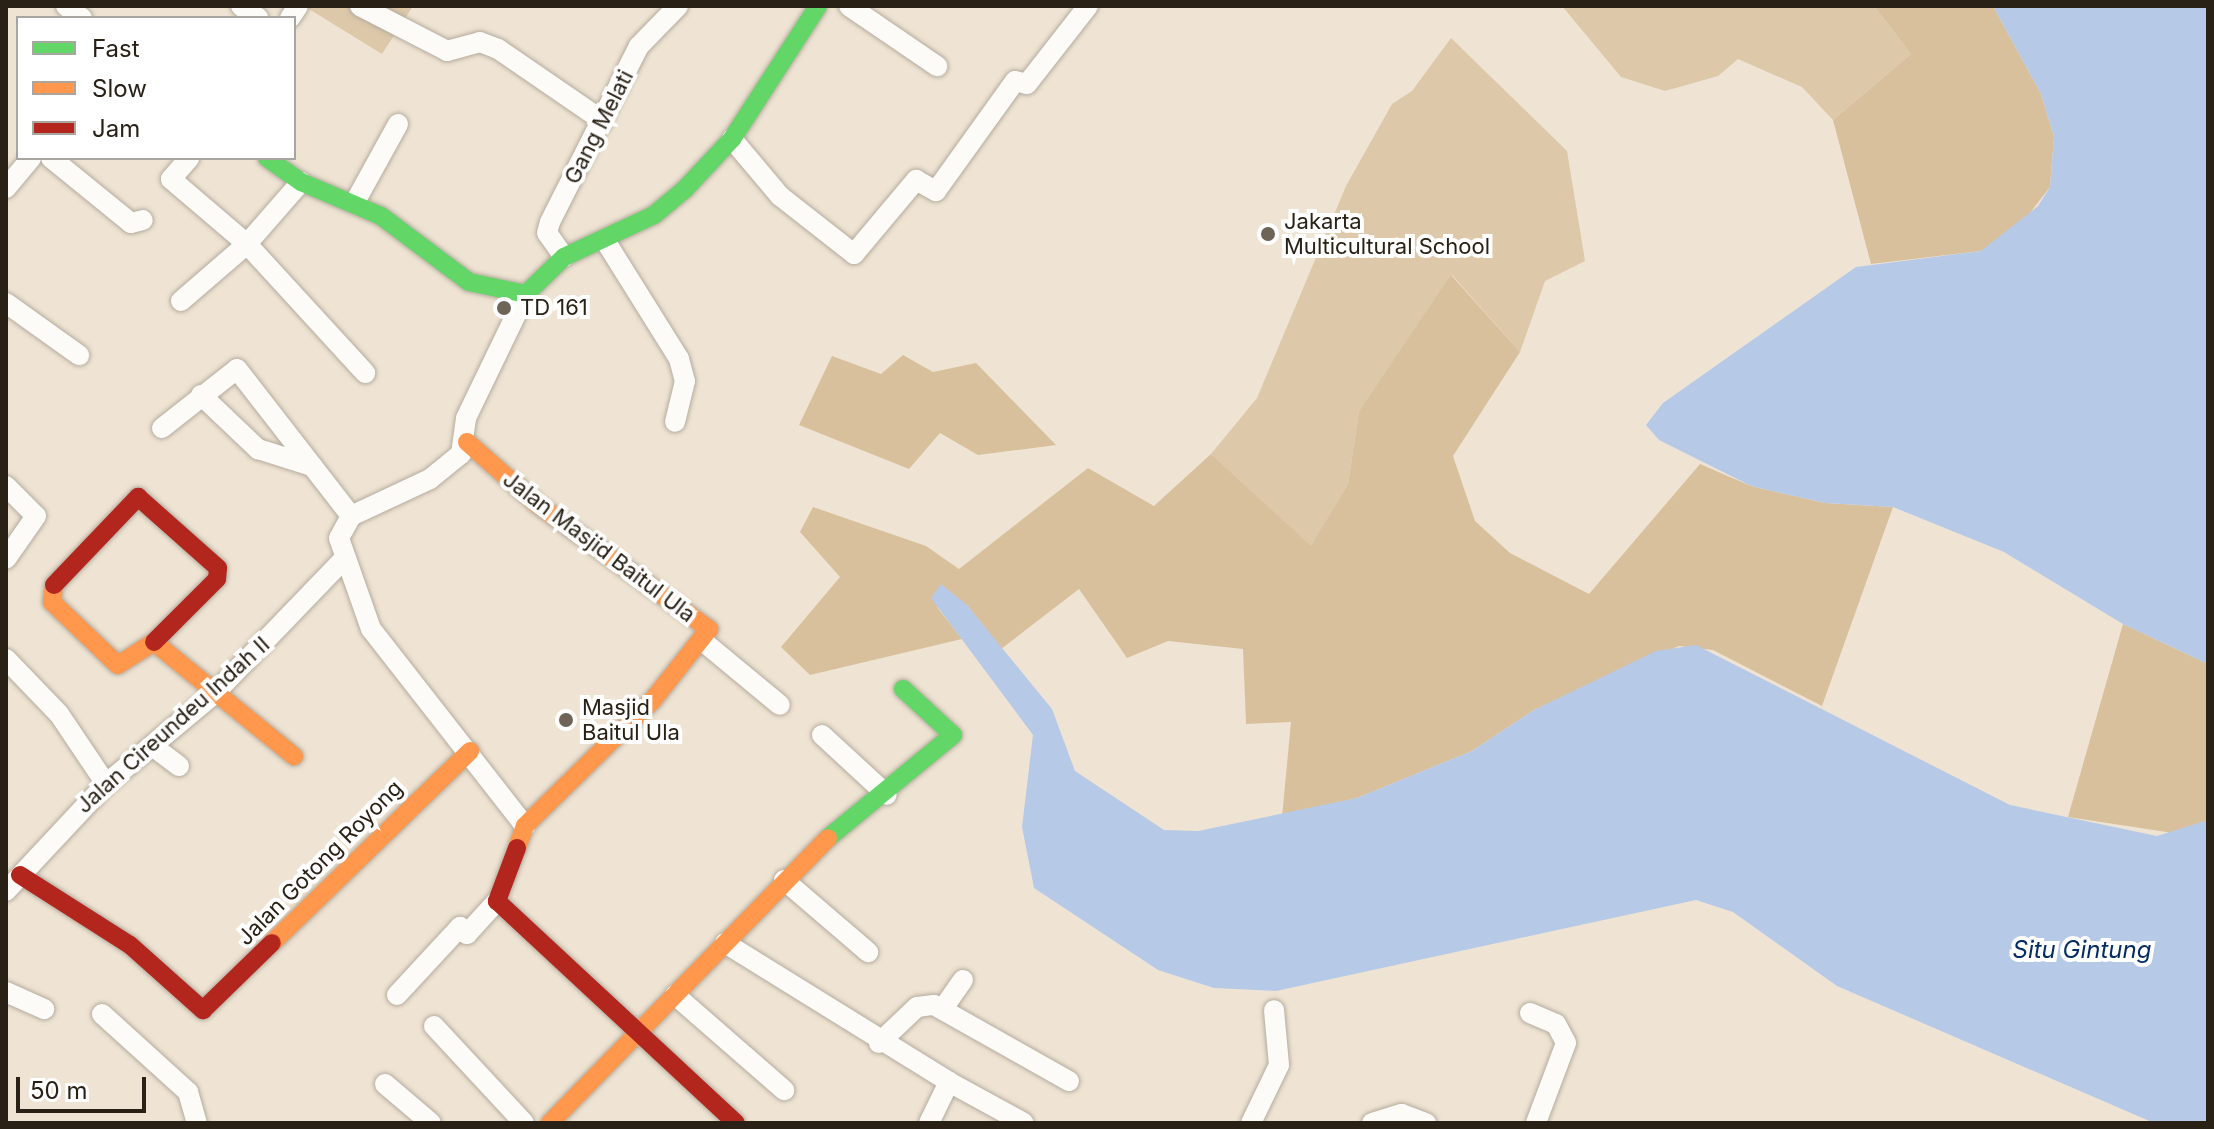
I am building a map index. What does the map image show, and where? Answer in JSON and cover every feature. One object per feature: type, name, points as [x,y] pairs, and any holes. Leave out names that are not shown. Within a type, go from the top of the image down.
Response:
[{"type":"street","points":[[360,6],[447,51],[480,42],[603,121]]},
{"type":"street","name":"Gang Melati","points":[[564,257],[547,233],[550,222],[639,46],[678,6]]},
{"type":"street","points":[[525,826],[470,751],[371,629],[342,561],[339,538],[351,516],[430,479],[467,442],[466,418],[526,294],[564,257],[606,242],[672,201],[732,139],[818,6]]},
{"type":"street","points":[[849,6],[937,66]]},
{"type":"street","points":[[732,139],[780,196],[854,254],[916,180],[936,191],[1015,81],[1027,84],[1088,6]]},
{"type":"street","points":[[355,202],[398,124]]},
{"type":"street","points":[[6,188],[29,160]]},
{"type":"street","points":[[53,160],[131,223],[143,220]]},
{"type":"street","points":[[187,160],[171,179],[247,244],[365,373]]},
{"type":"street","points":[[270,160],[301,182],[355,202],[469,282],[526,294]]},
{"type":"street","points":[[181,301],[247,244],[301,182]]},
{"type":"street","points":[[606,242],[679,359],[685,381],[675,422]]},
{"type":"street","points":[[6,303],[79,355]]},
{"type":"street","points":[[162,428],[231,371],[244,373],[351,516]]},
{"type":"street","points":[[201,395],[258,449],[312,466]]},
{"type":"street","name":"Jalan Masjid Baitul Ula","points":[[467,442],[537,504],[709,629],[705,643],[525,826],[497,901]]},
{"type":"street","points":[[6,559],[36,516],[8,492]]},
{"type":"street","points":[[138,497],[218,568],[217,579],[154,642],[125,667],[118,665],[49,595],[138,497]]},
{"type":"street","name":"Jalan Cireundeu Indah II","points":[[6,891],[106,784],[155,748],[213,695],[342,561]]},
{"type":"street","points":[[154,642],[213,695],[294,756]]},
{"type":"street","points":[[705,643],[780,705]]},
{"type":"street","points":[[6,659],[59,714],[106,784]]},
{"type":"street","points":[[550,1123],[784,880],[887,795],[953,735],[903,689]]},
{"type":"street","points":[[822,735],[887,795]]},
{"type":"street","points":[[155,748],[179,766]]},
{"type":"street","name":"Jalan Gotong Royong","points":[[20,875],[130,945],[203,1010],[470,751]]},
{"type":"street","points":[[784,880],[868,952]]},
{"type":"street","points":[[397,995],[460,927],[467,934],[497,901],[639,1029],[736,1123]]},
{"type":"street","points":[[725,943],[879,1043],[1024,1123]]},
{"type":"street","points":[[944,1007],[963,980]]},
{"type":"street","points":[[6,992],[44,1009]]},
{"type":"street","points":[[675,995],[784,1090]]},
{"type":"street","points":[[879,1043],[917,1007],[944,1007],[991,1043],[1069,1081]]},
{"type":"street","points":[[1251,1123],[1279,1065],[1274,1010]]},
{"type":"street","points":[[1530,1013],[1556,1024],[1566,1043],[1536,1123]]},
{"type":"street","points":[[102,1014],[188,1092],[197,1123]]},
{"type":"street","points":[[434,1026],[524,1123]]},
{"type":"street","points":[[929,1123],[949,1082]]},
{"type":"street","points":[[385,1084],[431,1123]]},
{"type":"street","points":[[1372,1123],[1402,1114],[1426,1123]]},
{"type":"shaded area","points":[[304,6],[413,6],[382,54]]},
{"type":"shaded area","points":[[1562,6],[1874,6],[1911,54],[1833,120],[1802,87],[1738,59],[1718,76],[1665,91],[1621,77]]},
{"type":"shaded area","points":[[1874,6],[1993,6],[2041,94],[2054,137],[2050,187],[2023,222],[1981,251],[1871,264],[1833,120],[1911,54]]},
{"type":"shaded area","points":[[1451,38],[1567,151],[1585,261],[1545,281],[1520,352],[1452,275],[1359,411],[1348,484],[1311,547],[1211,454],[1257,398],[1346,186],[1392,104],[1412,91]]},
{"type":"shaded area","points":[[1451,275],[1520,352],[1453,456],[1475,521],[1510,553],[1589,594],[1700,464],[1751,486],[1825,503],[1893,507],[1822,706],[1713,650],[1679,646],[1534,710],[1472,751],[1357,798],[1282,817],[1291,722],[1246,724],[1243,649],[1168,641],[1127,658],[1079,589],[1001,649],[967,605],[937,607],[962,639],[810,675],[781,647],[840,577],[800,532],[813,507],[926,546],[959,569],[1088,468],[1154,506],[1211,454],[1311,546],[1348,484],[1359,411]]},
{"type":"shaded area","points":[[903,355],[933,372],[976,363],[1056,445],[978,455],[940,433],[909,469],[799,425],[832,356],[881,374]]},
{"type":"shaded area","points":[[2123,624],[2208,664],[2208,820],[2173,833],[2068,817]]},
{"type":"water","points":[[1993,6],[2208,6],[2208,664],[2123,624],[2004,552],[1893,507],[1825,503],[1751,486],[1659,440],[1646,425],[1663,403],[1856,267],[1981,251],[2038,206],[2050,187],[2054,137],[2041,94]]},
{"type":"water","name":"Situ Gintung","points":[[941,584],[967,605],[1052,709],[1075,771],[1164,830],[1198,831],[1357,798],[1472,751],[1534,710],[1656,651],[1696,645],[2010,805],[2157,836],[2208,820],[2208,1123],[2154,1123],[1837,986],[1733,912],[1696,900],[1276,991],[1214,988],[1158,970],[1034,888],[1022,827],[1033,735],[931,598]]},
{"type":"traffic: fast","points":[[270,160],[301,182],[381,216],[469,282],[526,294],[564,257],[654,215],[685,189],[732,139],[818,6]]},
{"type":"traffic: fast","points":[[828,838],[953,735],[903,689]]},
{"type":"traffic: slow","points":[[467,442],[537,504],[709,629],[653,700],[525,826],[517,848]]},
{"type":"traffic: slow","points":[[54,585],[52,602],[118,665],[154,642],[294,756]]},
{"type":"traffic: slow","points":[[272,943],[470,751]]},
{"type":"traffic: slow","points":[[550,1123],[828,838]]},
{"type":"traffic: jam","points":[[54,585],[138,497],[218,568],[217,579],[154,642]]},
{"type":"traffic: jam","points":[[517,848],[497,901],[736,1123]]},
{"type":"traffic: jam","points":[[20,875],[130,945],[203,1010],[272,943]]},
{"type":"place","name":"Jakarta Multicultural School","points":[[1268,234]]},
{"type":"place","name":"TD 161","points":[[504,308]]},
{"type":"place","name":"Masjid Baitul Ula","points":[[566,720]]}]
